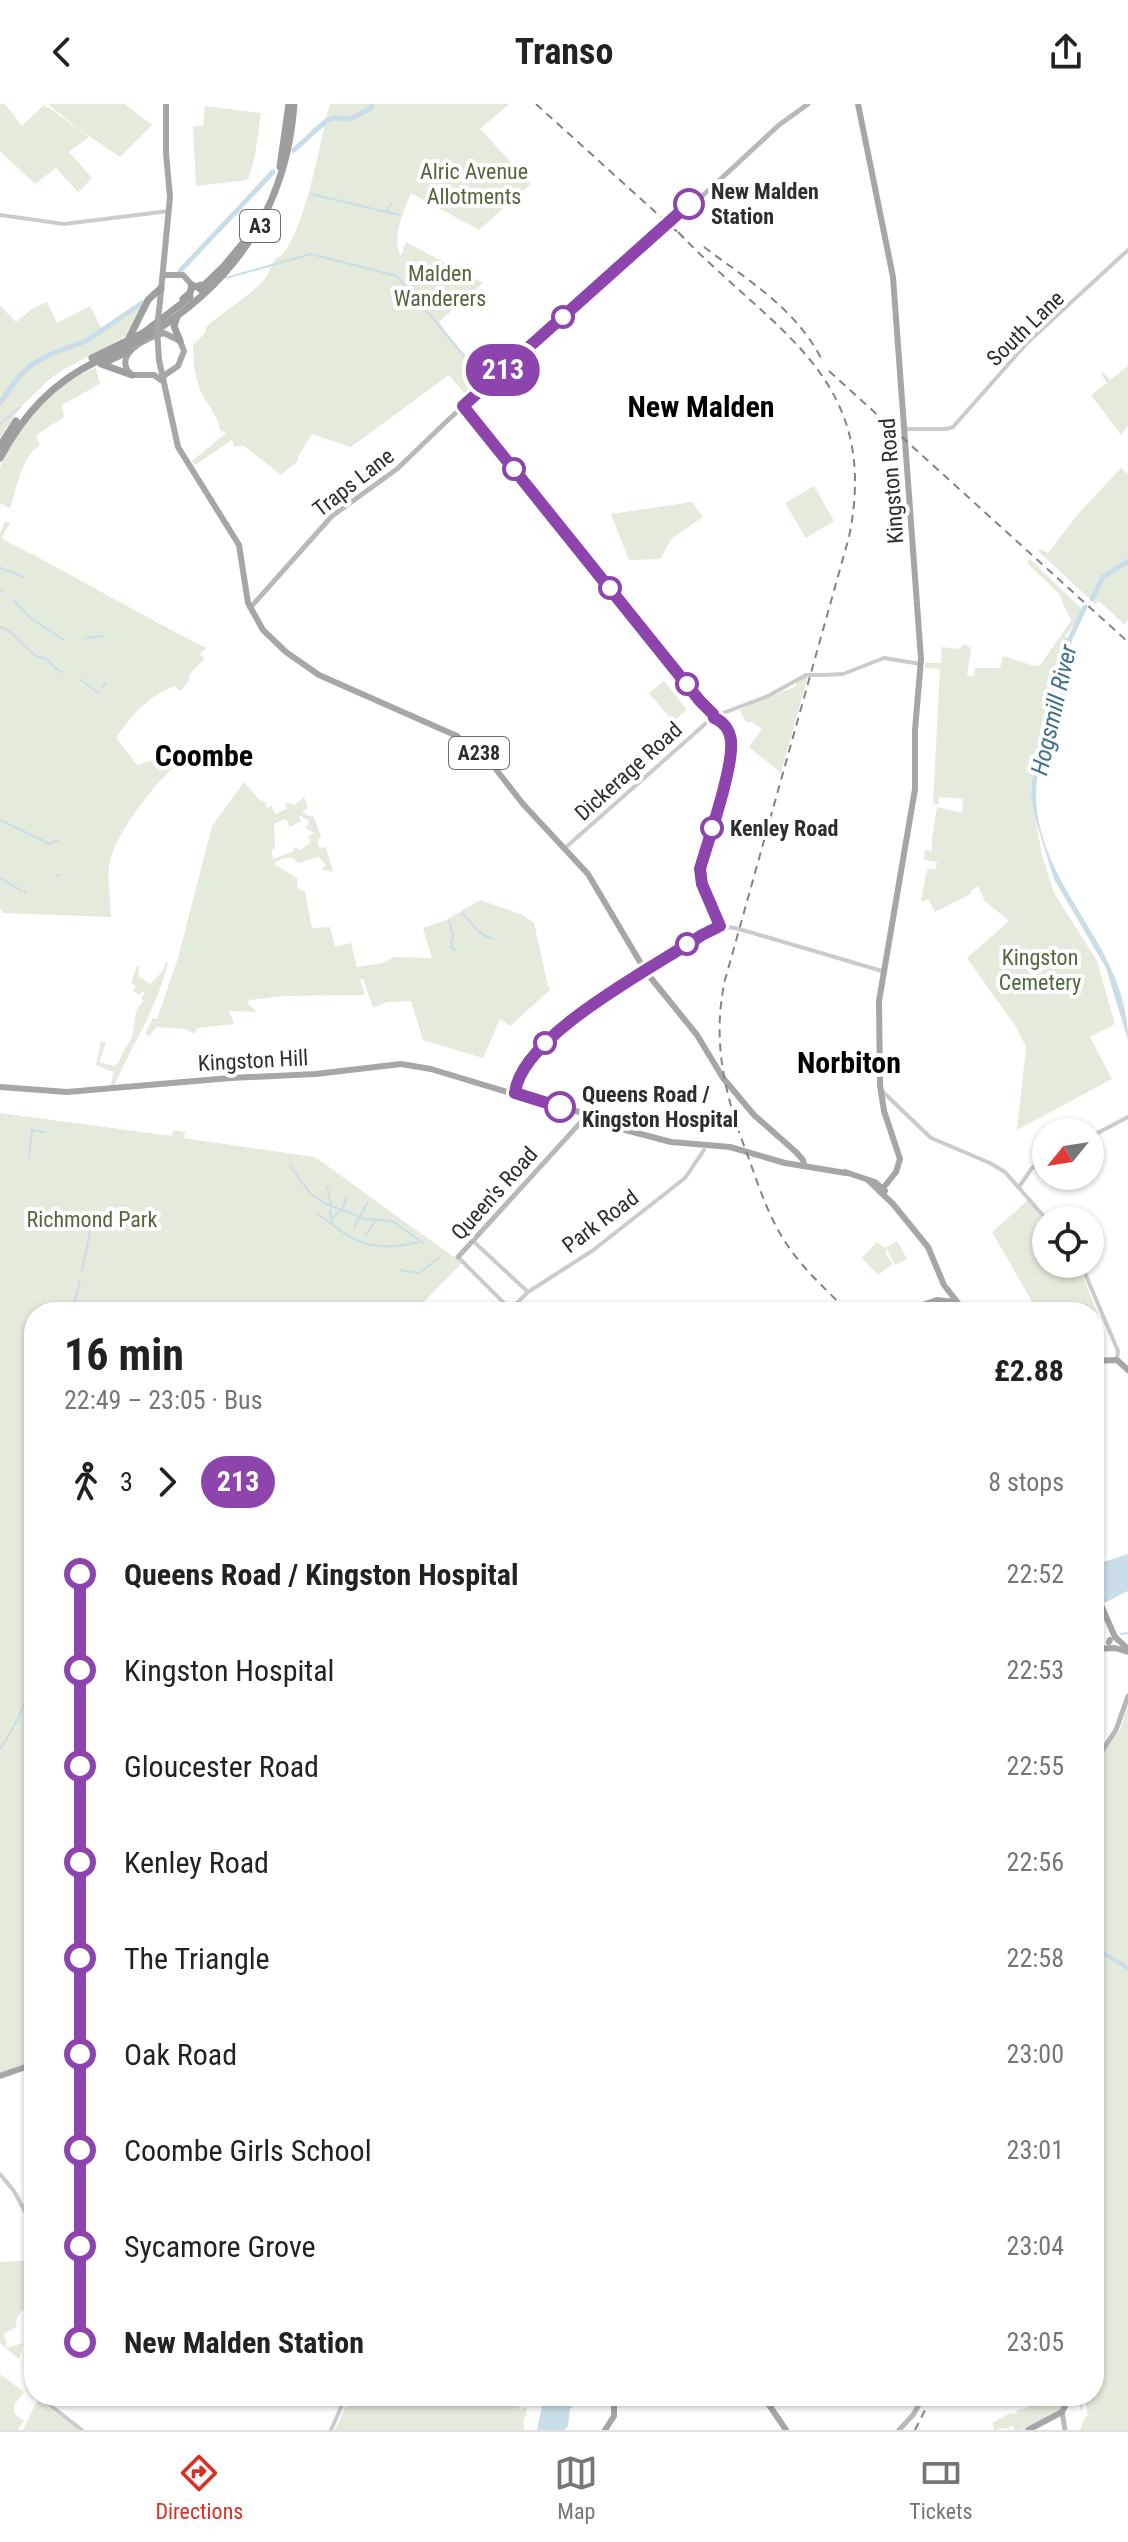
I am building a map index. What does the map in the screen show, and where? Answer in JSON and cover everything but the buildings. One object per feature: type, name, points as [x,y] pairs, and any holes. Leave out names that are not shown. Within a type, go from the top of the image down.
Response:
[{"type":"highway","name":"A3","points":[[0,446],[20,414],[46,387],[71,369],[176,315],[244,241],[266,204],[280,167],[291,104]]},
{"type":"highway","name":"A3","points":[[0,458],[31,409],[66,378],[146,337],[176,315],[234,262],[263,220],[284,171],[291,140],[291,104]]},
{"type":"highway","points":[[153,337],[176,315],[192,285],[199,287],[211,278]]},
{"type":"highway","points":[[113,347],[131,335],[148,300],[161,288]]},
{"type":"highway","points":[[176,315],[174,326],[180,341]]},
{"type":"highway","points":[[66,378],[129,351]]},
{"type":"highway","points":[[99,364],[132,375]]},
{"type":"main road","name":"A238","points":[[166,104],[169,211],[157,328],[159,364],[180,452],[239,545],[250,608],[268,636],[309,670],[461,738],[495,768],[515,795],[591,877],[646,972],[697,1035],[730,1086],[754,1115],[796,1152],[804,1166]]},
{"type":"main road","name":"Traps Lane","points":[[250,608],[332,516],[397,469],[463,406],[787,118],[808,104]]},
{"type":"main road","name":"Kingston Road","points":[[858,104],[893,273],[921,664],[915,730],[916,784],[879,1001],[880,1089],[900,1157],[896,1172],[880,1189]]},
{"type":"main road","points":[[163,275],[185,275],[192,285]]},
{"type":"main road","points":[[161,288],[173,276]]},
{"type":"main road","points":[[164,333],[180,341],[183,358],[162,381],[150,375],[132,375],[124,364],[129,351],[153,337],[164,333]]},
{"type":"main road","points":[[150,375],[159,364],[164,370],[171,370]]},
{"type":"main road","name":"Kingston Hill","points":[[0,1087],[67,1092],[316,1074],[403,1064],[585,1114],[646,1136],[705,1147],[744,1150],[785,1163],[846,1173],[868,1180],[880,1189]]},
{"type":"main road","name":"Queen's Road","points":[[458,1257],[585,1114]]},
{"type":"main road","points":[[880,1189],[930,1250],[944,1285],[955,1302]]},
{"type":"main road","points":[[931,1302],[945,1294],[944,1285]]},
{"type":"main road","points":[[937,1300],[955,1302]]},
{"type":"main road","points":[[1104,1612],[1113,1643]]},
{"type":"main road","points":[[1104,1646],[1113,1643],[1128,1650]]},
{"type":"main road","points":[[1104,1748],[1116,1730],[1128,1696]]},
{"type":"main road","points":[[0,2076],[24,2068]]},
{"type":"main road","points":[[605,2430],[614,2416],[615,2406]]},
{"type":"main road","points":[[770,2406],[786,2430]]},
{"type":"main road","points":[[899,2430],[918,2406]]},
{"type":"main road","points":[[1028,2430],[1062,2412],[1065,2406]]},
{"type":"main road","points":[[1062,2412],[1065,2430]]},
{"type":"street","points":[[0,215],[58,225],[169,211]]},
{"type":"street","name":"South Lane","points":[[905,429],[953,427],[1027,343],[1128,250]]},
{"type":"street","points":[[463,406],[730,735],[731,754],[700,878],[720,926]]},
{"type":"street","name":"Dickerage Road","points":[[565,849],[715,716],[765,697],[806,675],[843,674],[887,657],[921,664]]},
{"type":"street","points":[[513,1093],[536,1054],[564,1026],[720,926],[882,971]]},
{"type":"street","points":[[886,1103],[931,1138],[995,1165],[1035,1206]]},
{"type":"street","points":[[1104,1130],[1128,1117]]},
{"type":"street","name":"Park Road","points":[[519,1302],[528,1292],[592,1251],[685,1178],[705,1147]]},
{"type":"street","points":[[1019,1187],[1032,1168]]},
{"type":"street","points":[[473,1241],[528,1292]]},
{"type":"street","points":[[458,1257],[502,1302]]},
{"type":"street","points":[[1087,1278],[1096,1302]]},
{"type":"street","points":[[1104,1321],[1123,1365]]},
{"type":"street","points":[[0,2174],[24,2210]]},
{"type":"street","points":[[50,2406],[82,2430]]},
{"type":"street","points":[[331,2430],[342,2406]]},
{"type":"green space","points":[[0,104],[5,104],[22,126],[45,104],[46,108],[89,137],[69,152],[92,178],[78,192],[56,168],[35,184],[0,151]]},
{"type":"green space","points":[[51,104],[125,104],[152,125],[120,157],[80,130]]},
{"type":"green space","points":[[330,104],[509,104],[480,129],[531,184],[479,230],[411,193],[397,241],[401,256],[406,242],[483,283],[439,322],[477,373],[482,385],[468,398],[449,375],[351,447],[312,434],[298,461],[281,475],[244,446],[234,446],[232,440],[195,465],[192,461],[226,433],[220,430],[200,390],[193,345],[206,332],[206,327],[264,280],[274,261],[289,246],[308,195],[324,127],[294,151],[312,129],[325,120]]},
{"type":"green space","points":[[205,106],[261,113],[248,180],[196,186],[193,126],[203,126]]},
{"type":"green space","points":[[47,302],[57,323],[90,306],[104,333],[103,329],[143,305],[126,336],[59,372],[45,383],[19,409],[0,438],[0,306],[16,322]]},
{"type":"green space","points":[[1128,366],[1128,425],[1121,435],[1091,395],[1107,383],[1101,374],[1103,372],[1110,380]]},
{"type":"green space","points":[[96,368],[100,384],[62,405],[64,417],[36,435],[40,446],[25,464],[11,506],[9,508],[0,503],[0,471],[12,441],[52,395]]},
{"type":"green space","points":[[1121,468],[1128,474],[1128,619],[1125,625],[1099,601],[1095,604],[1038,551],[1048,553],[1079,513]]},
{"type":"green space","points":[[814,486],[834,521],[806,538],[785,503]]},
{"type":"green space","points":[[692,502],[703,517],[672,538],[660,559],[629,560],[611,514]]},
{"type":"green space","points":[[5,521],[10,523],[2,537],[4,540],[206,648],[200,654],[204,659],[188,676],[190,679],[181,691],[174,686],[148,701],[116,738],[137,765],[169,756],[174,767],[137,810],[114,849],[108,874],[111,917],[3,913],[0,908],[0,534]]},
{"type":"green space","name":"Kingston Cemetery","points":[[1030,559],[1082,609],[1065,637],[1060,690],[1041,734],[1031,794],[1042,855],[1054,893],[1097,961],[1115,1024],[1090,1037],[1112,1079],[1039,1118],[1032,1118],[1032,1122],[1017,1130],[1026,1047],[1016,1027],[967,958],[1009,921],[985,901],[978,886],[971,894],[935,912],[928,899],[921,902],[927,869],[936,869],[937,862],[924,860],[925,850],[932,851],[937,807],[962,813],[963,799],[939,797],[938,805],[933,803],[940,669],[925,668],[925,663],[941,663],[942,647],[960,649],[963,644],[971,648],[967,676],[974,676],[975,668],[1000,668],[1003,656],[1040,665],[1071,621],[1059,594],[1027,563]]},
{"type":"green space","points":[[808,676],[781,773],[749,747],[762,729],[750,721],[747,723],[739,710],[796,686],[796,681]]},
{"type":"green space","points":[[664,681],[687,710],[673,721],[649,693]]},
{"type":"green space","points":[[244,782],[265,802],[267,808],[272,806],[275,814],[287,809],[285,803],[295,805],[304,797],[308,808],[302,811],[313,815],[321,836],[317,842],[320,848],[326,847],[333,872],[321,869],[326,866],[319,857],[298,863],[292,857],[274,864],[297,878],[297,888],[305,892],[312,928],[330,927],[335,947],[351,943],[357,967],[382,963],[394,957],[432,958],[423,928],[446,920],[480,900],[523,915],[534,923],[551,989],[510,1026],[500,1019],[483,1058],[423,1040],[411,1001],[387,1002],[373,1008],[363,979],[360,980],[365,995],[284,996],[249,1000],[248,1004],[257,1012],[229,1011],[234,1024],[197,1028],[194,1034],[186,1029],[156,1027],[149,1036],[145,1034],[153,1018],[157,1019],[178,958],[212,826]],"holes":[[[299,815],[309,821],[306,828],[314,833],[308,837],[311,842],[300,850],[293,847],[294,851],[274,859],[271,852],[275,847],[274,824],[286,819],[290,827],[301,821]]]},
{"type":"green space","points":[[166,961],[163,980],[151,1011],[114,1086],[110,1087],[114,1072],[96,1065],[101,1041],[106,1043],[99,1062],[114,1066],[131,1039],[136,1014],[144,1001],[141,999],[145,992],[142,991],[140,995],[133,991],[136,986],[131,983],[137,966],[138,976],[150,984],[163,971]]},
{"type":"green space","name":"Richmond Park","points":[[0,1113],[172,1136],[173,1130],[186,1132],[183,1138],[315,1157],[462,1263],[424,1302],[24,1302],[24,2065],[0,2073]]},
{"type":"green space","points":[[1028,1200],[1033,1206],[1032,1278],[1084,1278],[1093,1302],[1032,1302],[992,1232]]},
{"type":"green space","points":[[897,1241],[907,1259],[895,1265],[886,1248],[886,1255],[893,1264],[878,1275],[862,1258],[877,1242],[885,1248]]},
{"type":"green space","points":[[1128,1705],[1128,2430],[1080,2430],[1088,2416],[1086,2406],[1104,2406],[1104,1753],[1120,1730]]},
{"type":"green space","points":[[24,2261],[24,2311],[16,2320],[17,2326],[4,2334],[7,2348],[23,2343],[19,2359],[0,2343],[0,2262]]},
{"type":"green space","points":[[0,2374],[24,2392],[14,2405],[14,2413],[24,2421],[18,2430],[0,2430]]},
{"type":"green space","points":[[35,2406],[47,2406],[79,2430],[23,2430]]},
{"type":"green space","points":[[346,2406],[520,2406],[519,2410],[526,2407],[527,2412],[523,2423],[525,2430],[335,2430]]},
{"type":"green space","points":[[1062,2406],[1021,2430],[1015,2430],[1013,2425],[1009,2430],[995,2430],[992,2423],[1027,2408]]},
{"type":"water","points":[[1065,637],[1072,640],[1069,678],[1041,757],[1036,805],[1046,847],[1058,874],[1116,980],[1125,1009],[1128,1040],[1106,968],[1054,879],[1031,795],[1041,734],[1060,690]]},
{"type":"water","points":[[1128,1554],[1128,1591],[1104,1603],[1104,1562]]},
{"type":"water","points":[[542,2406],[572,2406],[565,2430],[537,2430]]},
{"type":"waterway","points":[[294,150],[326,121],[351,119],[371,108],[372,104]]},
{"type":"waterway","points":[[180,271],[273,172]]},
{"type":"waterway","points":[[311,194],[399,215]]},
{"type":"waterway","points":[[386,211],[392,203]]},
{"type":"waterway","points":[[226,278],[311,254],[397,276],[466,358],[481,385]]},
{"type":"waterway","points":[[0,403],[19,376],[33,364],[86,341],[142,303]]},
{"type":"waterway","points":[[0,424],[20,407]]},
{"type":"waterway","name":"Hogsmill River","points":[[1092,599],[1103,577],[1128,561]]},
{"type":"waterway","points":[[0,568],[24,577]]},
{"type":"waterway","points":[[14,600],[30,618],[64,640]]},
{"type":"waterway","name":"Hogsmill River","points":[[1067,645],[1085,607]]},
{"type":"waterway","points":[[0,627],[10,632],[30,652],[48,660],[62,672]]},
{"type":"waterway","points":[[87,638],[103,636]]},
{"type":"waterway","points":[[84,682],[99,694]]},
{"type":"waterway","points":[[103,687],[106,683]]},
{"type":"waterway","points":[[0,820],[50,844],[58,840]]},
{"type":"waterway","points":[[56,876],[60,875]]},
{"type":"waterway","points":[[0,878],[26,893]]},
{"type":"waterway","points":[[462,913],[480,932],[494,939]]},
{"type":"waterway","points":[[449,921],[453,936],[451,947],[455,950]]},
{"type":"waterway","points":[[29,1158],[32,1130],[45,1132]]},
{"type":"waterway","points":[[290,1166],[310,1193],[324,1203],[365,1219],[392,1221],[423,1243]]},
{"type":"waterway","points":[[327,1187],[331,1205]]},
{"type":"waterway","points":[[342,1211],[346,1198]]},
{"type":"waterway","points":[[354,1227],[368,1202]]},
{"type":"waterway","points":[[330,1210],[332,1223]]},
{"type":"waterway","points":[[332,1218],[340,1211]]},
{"type":"waterway","points":[[318,1214],[342,1232],[364,1243],[388,1247],[418,1242]]},
{"type":"waterway","points":[[82,1271],[93,1217]]},
{"type":"waterway","points":[[365,1236],[376,1220]]},
{"type":"waterway","points":[[400,1270],[419,1273],[439,1258]]},
{"type":"waterway","points":[[75,1302],[80,1281]]},
{"type":"waterway","points":[[1121,1634],[1128,1633]]},
{"type":"waterway","points":[[0,1749],[24,1706]]},
{"type":"waterway","points":[[1104,1953],[1128,1968]]},
{"type":"railway","points":[[536,104],[684,238]]},
{"type":"railway","points":[[678,232],[783,330],[812,362],[834,396],[850,435],[855,482],[849,537],[725,980],[720,1027],[720,1049],[728,1093],[771,1216],[797,1258],[838,1302]]},
{"type":"railway","points":[[704,247],[786,311],[800,326],[823,362]]},
{"type":"railway","points":[[829,371],[1128,642]]},
{"type":"railway","points":[[915,2430],[927,2406]]},
{"type":"bus line","name":"213","points":[[560,1107],[515,1093],[515,1088],[542,1047],[577,1015],[720,926],[702,884],[700,869],[730,762],[731,739],[724,724],[714,718],[700,701],[463,406],[689,204]]},
{"type":"place","name":"New Malden Station","points":[[689,204]]},
{"type":"place","name":"Kenley Road","points":[[712,828]]},
{"type":"place","name":"Queens Road / Kingston Hospital","points":[[560,1107]]},
{"type":"district","name":"New Malden","points":[[701,407]]},
{"type":"district","name":"Coombe","points":[[204,756]]},
{"type":"district","name":"Norbiton","points":[[849,1063]]},
{"type":"park label","name":"Alric Avenue Allotments","points":[[474,184]]},
{"type":"park label","name":"Malden Wanderers","points":[[440,286]]}]
